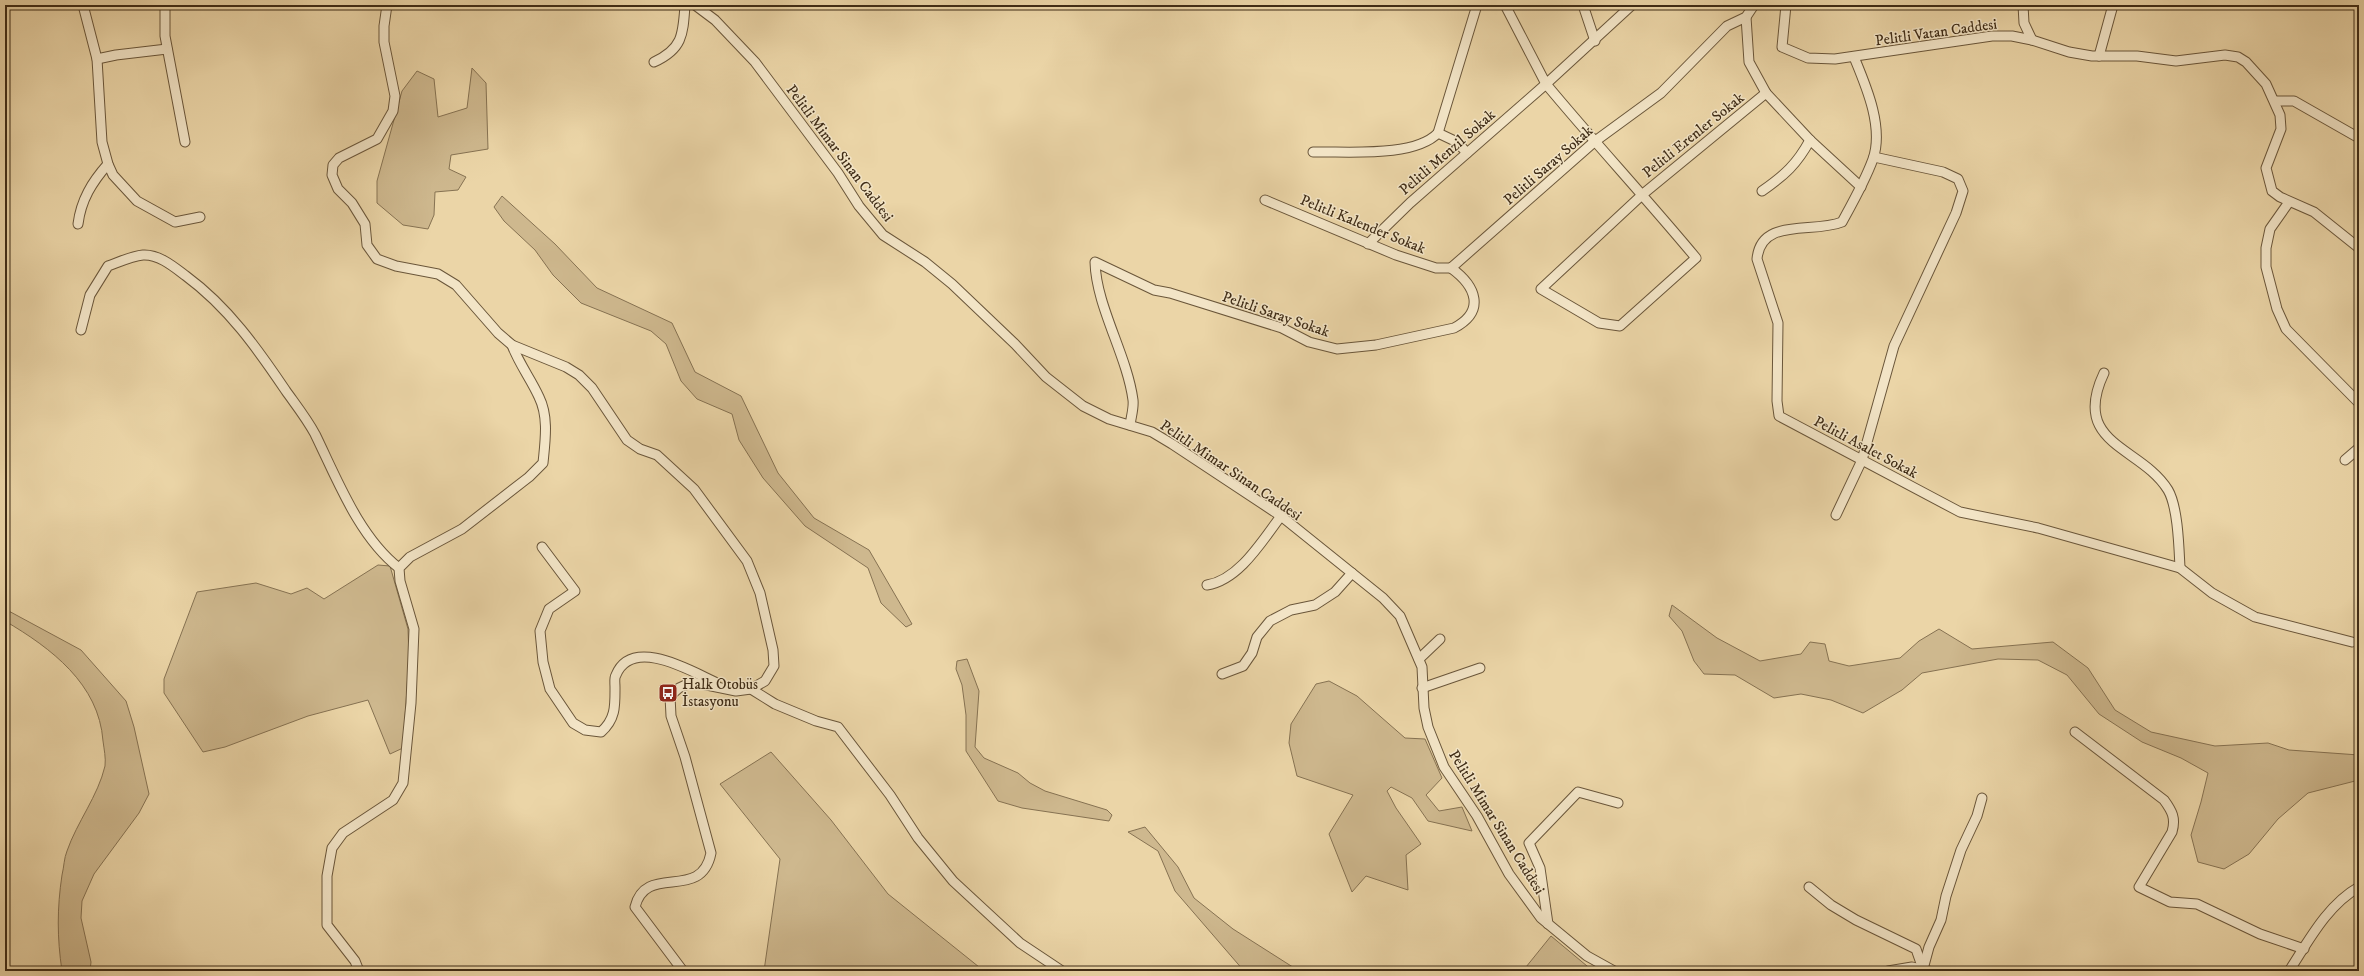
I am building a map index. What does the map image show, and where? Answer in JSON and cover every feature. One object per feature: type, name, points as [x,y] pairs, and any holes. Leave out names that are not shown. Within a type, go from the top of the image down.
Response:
[{"type":"street","points":[[83,5],[97,59],[102,142],[108,164],[113,175],[137,201],[175,222],[200,217]]},
{"type":"street","points":[[165,5],[167,49],[185,142]]},
{"type":"street","points":[[387,5],[384,26],[384,42],[395,96],[393,111],[386,126],[377,139],[339,158],[333,164],[332,175],[338,189],[352,203],[365,224],[367,245],[377,260],[396,266],[438,274],[456,284],[498,333],[512,345],[566,367],[579,375],[592,388],[627,440],[640,449],[657,455],[694,489],[747,562],[760,593],[773,650],[774,666],[765,681],[751,689],[733,690],[692,682],[679,688],[670,696],[671,716],[685,757],[711,853],[708,866],[703,872],[689,880],[665,882],[647,888],[638,896],[635,907],[683,971]]},
{"type":"street","points":[[654,62],[668,56],[678,45],[683,27],[685,5]]},
{"type":"street","name":"Pelitli Mimar Sinan Caddesi","points":[[694,5],[720,25],[754,62],[883,235],[925,262],[952,284],[1015,344],[1046,377],[1075,400],[1109,419],[1152,432],[1172,444],[1280,516],[1383,598],[1400,616],[1422,667],[1422,688],[1428,727],[1444,767],[1477,816],[1509,874],[1541,918],[1587,956],[1614,971]]},
{"type":"street","points":[[1313,152],[1391,150],[1422,144],[1432,140],[1438,133],[1477,5]]},
{"type":"street","points":[[1505,5],[1546,84],[1594,142],[1643,194]]},
{"type":"street","points":[[1583,5],[1594,41]]},
{"type":"street","points":[[1546,84],[1632,5]]},
{"type":"street","points":[[1754,5],[1746,17],[1749,62],[1766,93]]},
{"type":"street","name":"Pelitli Vatan Caddesi","points":[[1786,5],[1782,48],[1808,58],[1854,57],[1992,36],[2012,36],[2032,40],[2080,54],[2098,56],[2137,56],[2176,62],[2225,55],[2238,56],[2246,62],[2266,84],[2275,101],[2280,115],[2281,129],[2266,168],[2272,191],[2289,202],[2314,212],[2359,248]]},
{"type":"street","points":[[2023,5],[2024,23],[2032,40]]},
{"type":"street","points":[[2098,56],[2113,5]]},
{"type":"street","name":"Pelitli Saray Sokak","points":[[1130,425],[1133,402],[1127,377],[1097,283],[1095,262],[1154,290],[1170,293],[1282,328],[1309,342],[1338,349],[1384,343],[1454,328],[1464,323],[1470,316],[1475,304],[1472,288],[1451,268],[1594,142],[1661,93],[1727,26],[1746,17]]},
{"type":"street","points":[[97,59],[116,55],[167,49]]},
{"type":"street","name":"Pelitli Asalet Sokak","points":[[1854,57],[1874,114],[1874,157],[1861,187],[1842,222],[1832,226],[1773,232],[1762,241],[1757,260],[1778,323],[1777,401],[1779,416],[1960,512],[2038,528],[2180,568],[2212,593],[2255,618],[2352,642]]},
{"type":"street","name":"Pelitli Menzil Sokak","points":[[1368,244],[1410,203],[1546,84]]},
{"type":"street","name":"Pelitli Erenler Sokak","points":[[1643,194],[1696,258],[1620,326],[1599,324],[1541,289],[1643,194],[1766,93],[1810,140],[1861,187]]},
{"type":"street","points":[[2275,101],[2294,102],[2359,138]]},
{"type":"street","points":[[1438,133],[1457,142],[1467,153]]},
{"type":"street","points":[[1762,190],[1778,180],[1799,160],[1810,140]]},
{"type":"street","points":[[1836,515],[1862,460],[1894,346],[1956,213],[1963,191],[1958,179],[1943,172],[1874,157]]},
{"type":"street","points":[[78,224],[80,208],[89,190],[108,164]]},
{"type":"street","name":"Pelitli Kalender Sokak","points":[[1265,200],[1340,230],[1368,244],[1436,268],[1451,268]]},
{"type":"street","points":[[2289,202],[2270,229],[2266,248],[2266,267],[2277,309],[2286,329],[2359,403]]},
{"type":"street","points":[[81,330],[90,295],[108,266],[144,255],[166,261],[193,281],[214,298],[252,341],[314,432],[332,472],[372,542],[385,557],[399,568],[400,581],[414,629],[411,703],[403,783],[393,800],[343,833],[332,848],[327,876],[327,925],[355,961],[359,971]]},
{"type":"street","points":[[399,568],[410,557],[462,529],[529,477],[543,463],[546,428],[540,398],[518,362],[512,345]]},
{"type":"street","points":[[2104,373],[2096,390],[2096,413],[2101,429],[2113,443],[2150,470],[2169,491],[2176,518],[2180,568]]},
{"type":"street","points":[[2345,460],[2359,448]]},
{"type":"street","points":[[1207,585],[1220,583],[1244,562],[1280,516]]},
{"type":"street","points":[[542,547],[575,591],[549,609],[540,631],[543,662],[550,689],[574,723],[585,730],[601,732],[609,725],[614,716],[616,675],[625,662],[641,656],[669,661],[733,690]]},
{"type":"street","points":[[1222,674],[1243,666],[1252,653],[1257,637],[1270,621],[1290,610],[1315,604],[1335,592],[1352,573]]},
{"type":"street","points":[[1419,659],[1440,639]]},
{"type":"street","points":[[1422,688],[1480,668]]},
{"type":"street","points":[[751,689],[775,704],[816,721],[838,727],[890,795],[918,838],[953,881],[1020,943],[1062,971]]},
{"type":"street","points":[[2076,732],[2164,800],[2171,810],[2175,822],[2172,832],[2139,887],[2170,902],[2197,904],[2260,934],[2304,949]]},
{"type":"street","points":[[1548,924],[1540,868],[1529,843],[1578,792],[1618,803]]},
{"type":"street","points":[[1926,970],[1929,948],[1941,920],[1946,896],[1961,850],[1978,816],[1982,798]]},
{"type":"street","points":[[1809,887],[1831,905],[1856,920],[1916,949],[1926,970]]},
{"type":"street","points":[[2289,971],[2314,932],[2339,902],[2359,887]]},
{"type":"street","points":[[1888,971],[1912,967],[1926,970]]},
{"type":"shaded area","points":[[472,68],[486,83],[488,149],[451,155],[449,169],[466,177],[458,190],[435,192],[434,215],[428,229],[403,225],[377,203],[377,181],[402,91],[417,71],[434,79],[438,117],[467,108]]},
{"type":"shaded area","points":[[502,196],[555,244],[597,288],[672,323],[695,372],[741,396],[778,473],[814,518],[869,550],[912,624],[906,627],[881,603],[868,568],[805,526],[763,478],[739,440],[732,414],[697,399],[681,381],[666,344],[651,331],[581,303],[553,275],[535,250],[504,221],[494,207]]},
{"type":"shaded area","points":[[378,565],[390,566],[408,629],[409,658],[403,748],[390,754],[368,700],[308,716],[225,747],[203,752],[164,693],[164,679],[197,592],[256,583],[291,594],[307,588],[324,599]]},
{"type":"shaded area","points":[[1672,605],[1717,638],[1760,661],[1801,654],[1810,642],[1825,644],[1829,661],[1849,666],[1900,658],[1919,641],[1939,629],[1972,649],[2053,642],[2088,668],[2115,710],[2151,732],[2215,746],[2268,743],[2289,750],[2359,755],[2359,780],[2308,793],[2278,819],[2249,854],[2224,869],[2198,862],[2191,835],[2208,773],[2181,758],[2142,742],[2099,714],[2067,675],[2038,660],[1998,659],[1922,673],[1902,690],[1863,713],[1831,700],[1801,694],[1774,698],[1735,675],[1704,674],[1694,661],[1682,631],[1669,616]]},
{"type":"shaded area","points":[[5,609],[81,650],[126,701],[134,727],[149,794],[139,813],[94,874],[82,901],[81,918],[91,962],[90,971],[62,971],[58,935],[58,911],[60,887],[66,854],[71,840],[98,788],[105,766],[105,754],[100,721],[92,702],[82,685],[70,670],[39,643],[5,621]]},
{"type":"shaded area","points":[[967,659],[979,691],[975,747],[984,758],[1018,773],[1030,783],[1045,791],[1107,810],[1112,815],[1109,821],[1022,808],[998,801],[966,751],[966,715],[962,685],[956,669],[957,661]]},
{"type":"shaded area","points":[[1329,681],[1357,696],[1405,738],[1425,739],[1442,778],[1426,795],[1439,811],[1462,807],[1472,831],[1428,821],[1412,798],[1391,787],[1387,791],[1396,808],[1421,844],[1406,855],[1408,890],[1366,876],[1352,892],[1329,834],[1353,795],[1297,776],[1289,743],[1291,724],[1316,684]]},
{"type":"shaded area","points":[[771,752],[831,820],[888,894],[984,971],[764,971],[780,859],[720,784]]},
{"type":"shaded area","points":[[1145,827],[1178,867],[1194,898],[1233,929],[1299,971],[1244,971],[1175,891],[1158,851],[1128,832]]},
{"type":"shaded area","points":[[1551,936],[1593,971],[1530,971],[1526,967]]},
{"type":"place","name":"Halk Otobüs İstasyonu","points":[[668,693]]}]
